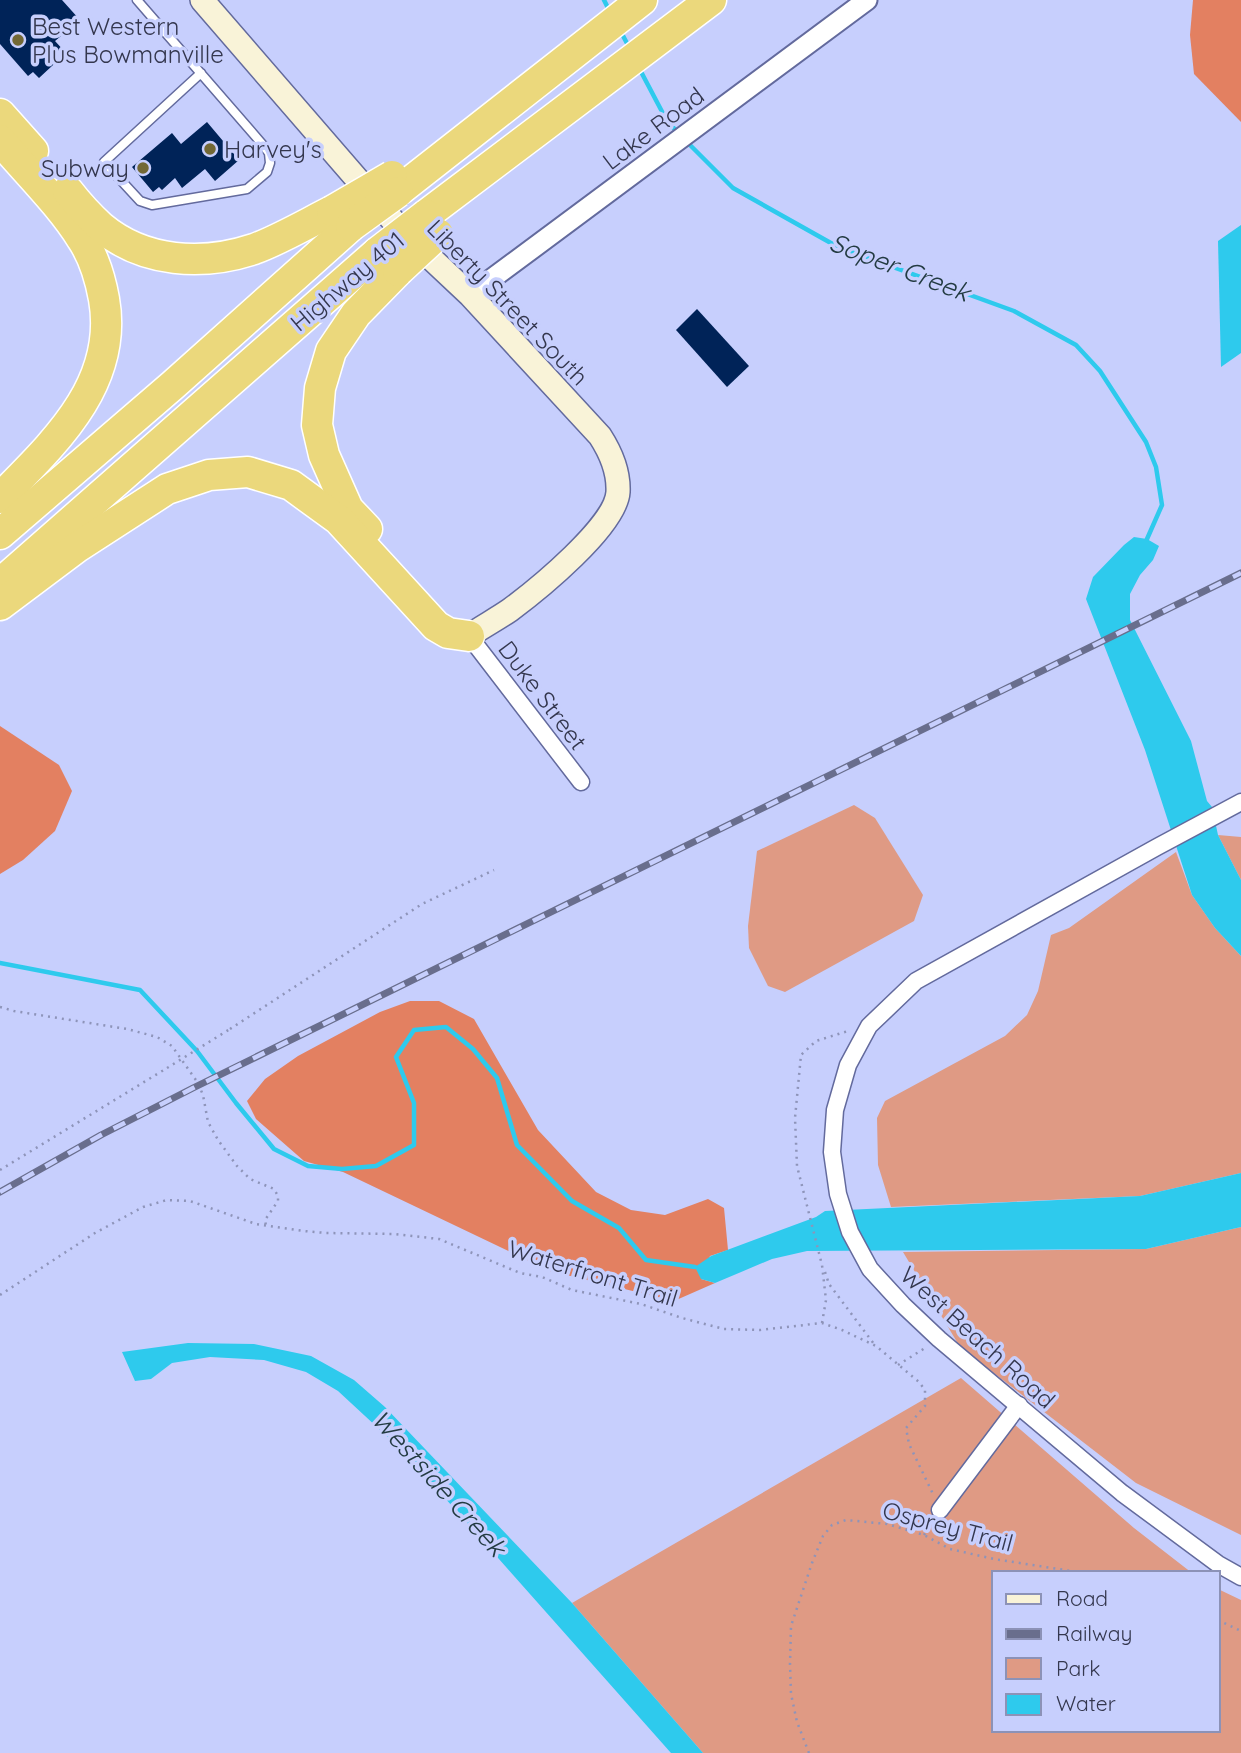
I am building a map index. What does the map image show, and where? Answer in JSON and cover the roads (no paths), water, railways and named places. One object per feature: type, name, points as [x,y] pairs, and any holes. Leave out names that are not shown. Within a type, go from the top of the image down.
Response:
[{"type":"highway","points":[[0,114],[102,228],[131,245],[163,257],[185,260],[230,256],[341,219],[396,183],[552,57],[597,34],[642,0]]},
{"type":"highway","points":[[468,636],[348,509],[324,456],[317,425],[320,388],[331,351],[388,261],[593,89],[711,0]]},
{"type":"highway","points":[[0,140],[70,220],[83,240],[101,283],[106,330],[97,376],[73,418],[49,448],[0,498]]},
{"type":"highway","name":"Highway 401","points":[[0,534],[173,385],[341,219]]},
{"type":"highway","name":"Highway 401","points":[[0,583],[388,261]]},
{"type":"highway","points":[[0,606],[76,548],[167,489],[209,475],[248,472],[292,485],[339,520],[436,626],[448,633],[468,636]]},
{"type":"main road","name":"Liberty Street South","points":[[202,0],[402,231],[470,295],[600,436],[611,454],[618,493],[603,524],[559,570],[509,610],[468,636]]},
{"type":"street","name":"Lake Road","points":[[470,295],[867,0]]},
{"type":"street","name":"Duke Street","points":[[468,636],[580,782]]},
{"type":"street","name":"West Beach Road","points":[[1241,802],[916,981],[869,1027],[848,1065],[835,1110],[832,1152],[838,1194],[850,1233],[870,1269],[903,1305],[939,1339],[1122,1493],[1218,1564],[1241,1577]]},
{"type":"street","points":[[940,1510],[1019,1405]]},
{"type":"lane","points":[[137,0],[201,73],[269,153],[270,163],[267,172],[247,189],[152,205],[140,201],[104,162],[201,73]]},
{"type":"water","points":[[1241,225],[1241,353],[1221,367],[1218,241]]},
{"type":"water","points":[[1134,537],[1147,539],[1159,546],[1153,560],[1140,575],[1130,594],[1130,620],[1191,741],[1218,835],[1241,880],[1241,956],[1215,928],[1192,895],[1145,750],[1086,599],[1093,577]]},
{"type":"water","points":[[1241,1173],[1241,1227],[1146,1249],[807,1251],[772,1259],[715,1283],[701,1279],[695,1267],[711,1256],[816,1217],[825,1211],[1140,1196]]},
{"type":"water","name":"Westside Creek","points":[[188,1343],[254,1344],[311,1356],[354,1380],[385,1407],[572,1603],[703,1753],[671,1753],[405,1453],[338,1391],[306,1372],[264,1360],[210,1357],[172,1363],[151,1379],[135,1381],[122,1352]]},
{"type":"waterway","name":"Soper Creek","points":[[604,0],[610,12]]},
{"type":"waterway","name":"Soper Creek","points":[[621,32],[630,49]]},
{"type":"waterway","name":"Soper Creek","points":[[638,66],[668,123],[679,133]]},
{"type":"waterway","name":"Soper Creek","points":[[687,142],[733,188],[838,247],[1014,311],[1076,345],[1100,371],[1146,442],[1156,467],[1162,505],[1147,539]]},
{"type":"waterway","points":[[0,963],[140,990],[197,1051],[274,1149],[308,1166],[342,1169],[376,1166],[414,1145],[414,1103],[396,1057],[414,1030],[446,1027],[473,1049],[497,1078],[517,1145],[572,1201],[619,1228],[646,1260],[695,1267]]},
{"type":"railway","points":[[0,1192],[101,1135],[193,1088],[1241,573]]},
{"type":"place","name":"Best Western Plus Bowmanville","points":[[18,40]]},
{"type":"place","name":"Harvey's","points":[[210,149]]},
{"type":"place","name":"Subway","points":[[143,168]]}]
